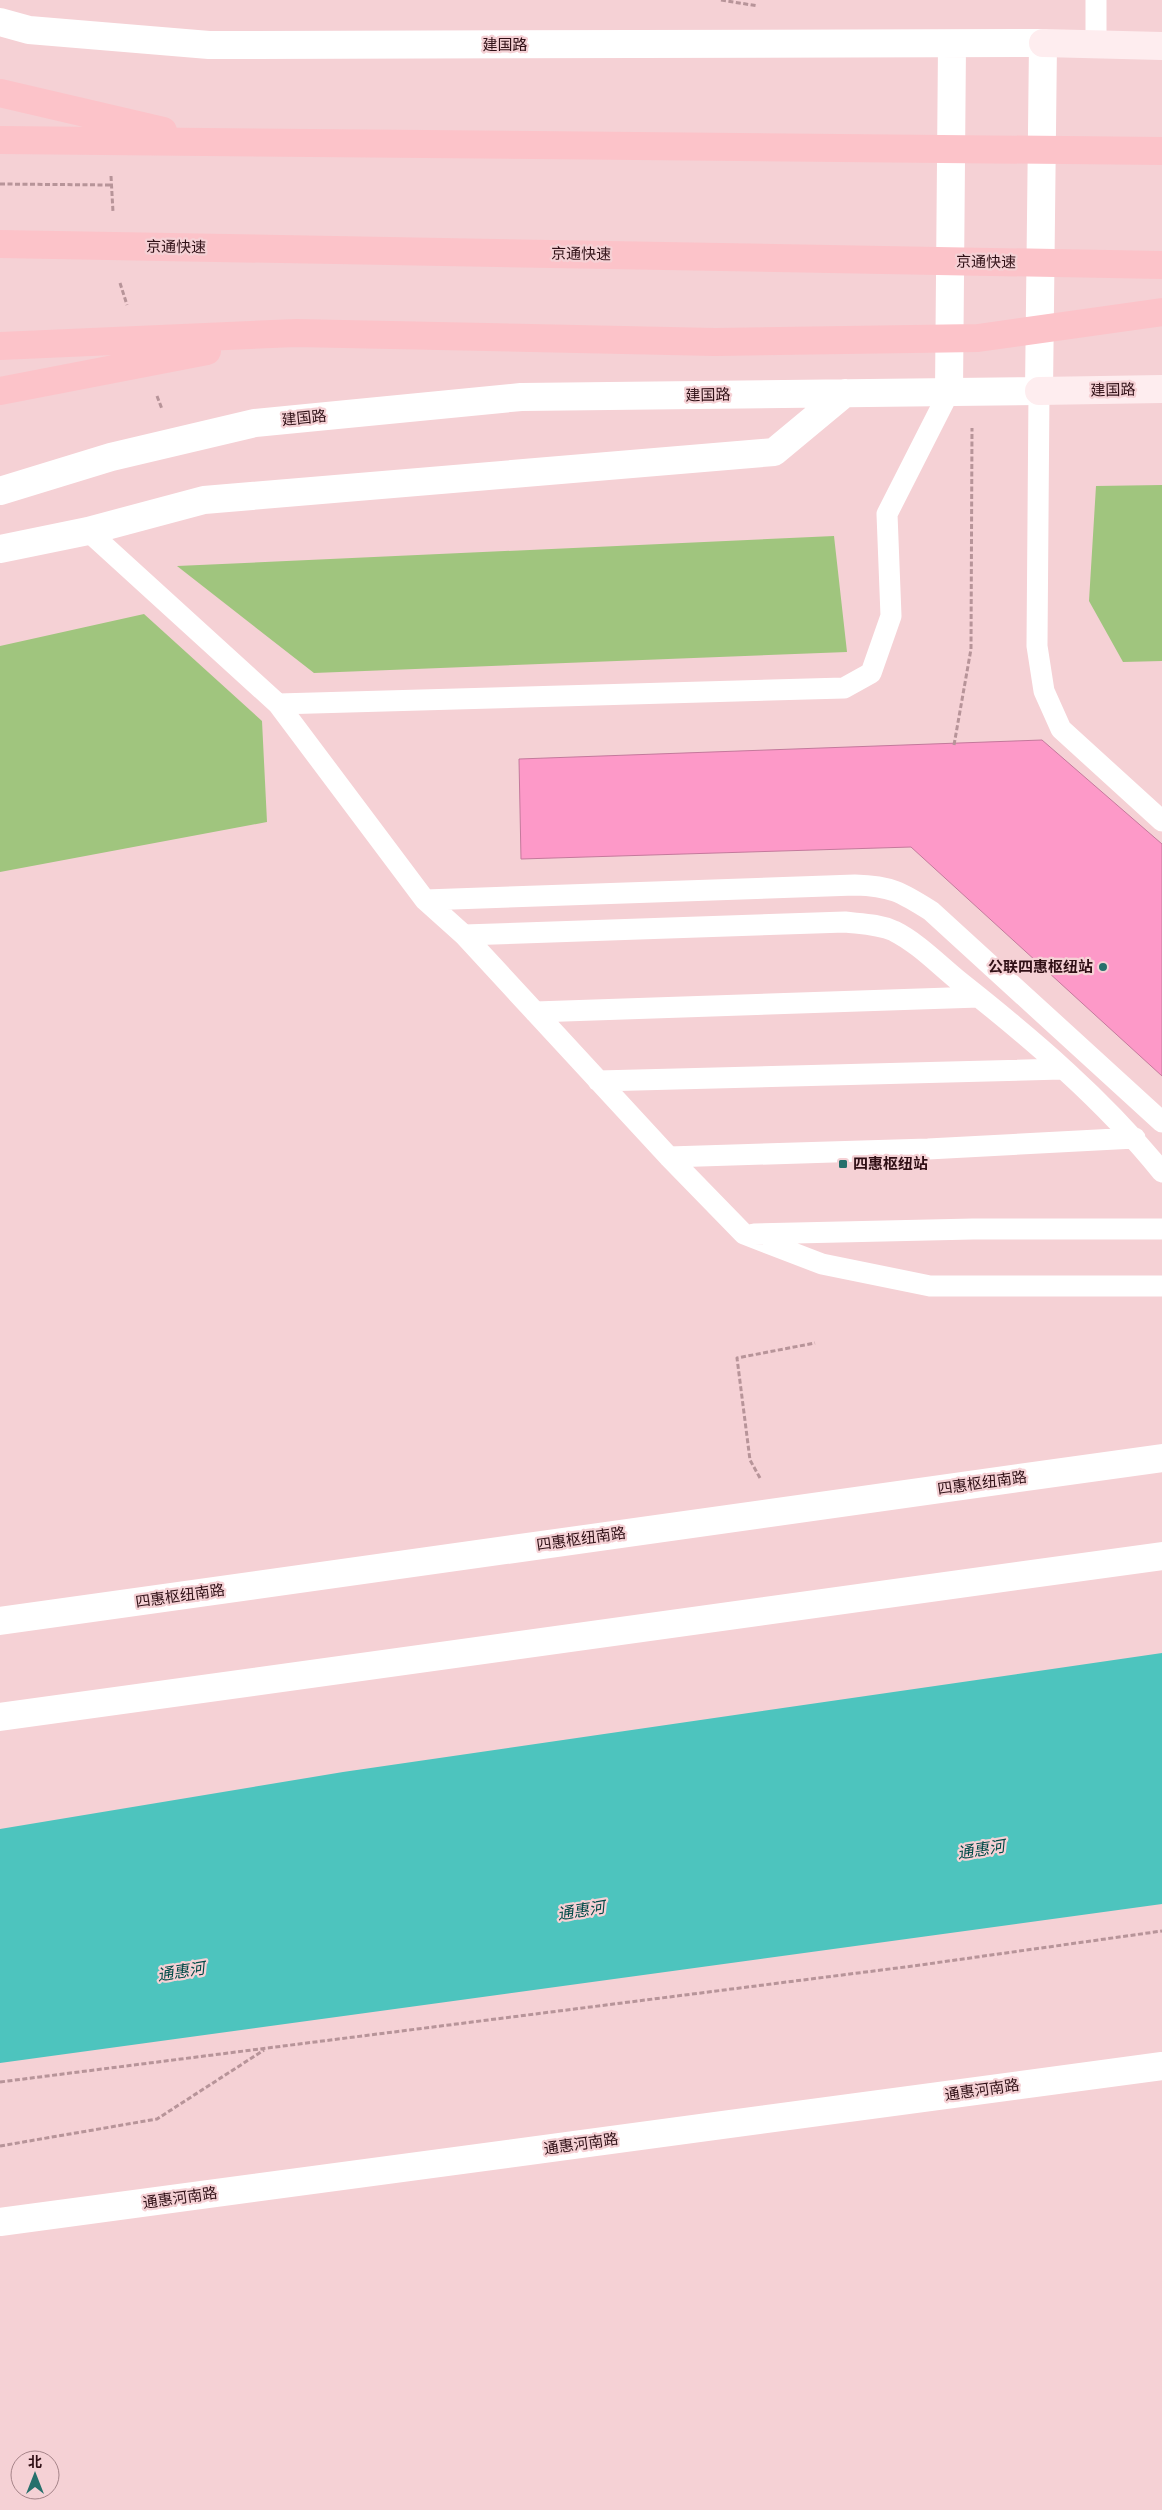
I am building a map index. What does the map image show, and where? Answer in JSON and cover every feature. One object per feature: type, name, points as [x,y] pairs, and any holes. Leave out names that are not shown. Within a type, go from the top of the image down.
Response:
[{"type":"highway","points":[[0,93],[216,143]]},
{"type":"highway","points":[[0,140],[1162,151]]},
{"type":"highway","name":"京通快速","points":[[0,244],[1162,265]]},
{"type":"highway","points":[[0,346],[296,333],[715,342],[978,338],[1162,312]]},
{"type":"highway","points":[[0,391],[296,333]]},
{"type":"main road","points":[[1043,43],[1162,46]]},
{"type":"main road","name":"建国路","points":[[1038,391],[1162,389]]},
{"type":"street","name":"建国路","points":[[0,22],[28,30],[209,46],[952,45],[1043,43]]},
{"type":"street","points":[[1038,391],[1043,43]]},
{"type":"street","points":[[949,392],[952,45]]},
{"type":"street","name":"建国路","points":[[0,491],[111,458],[254,423],[521,397],[1038,391]]},
{"type":"street","points":[[0,549],[88,531],[204,500],[774,452],[845,393]]},
{"type":"street","name":"四惠枢纽南路","points":[[0,1621],[1162,1458]]},
{"type":"street","points":[[0,1717],[1162,1556]]},
{"type":"street","name":"通惠河南路","points":[[0,2222],[1162,2066]]},
{"type":"lane","points":[[1096,0],[1096,45]]},
{"type":"lane","points":[[1038,391],[1037,646],[1044,691],[1061,729],[1157,812]]},
{"type":"lane","points":[[278,704],[844,688],[871,674],[891,616],[886,514],[949,392]]},
{"type":"lane","points":[[88,531],[278,704],[425,900],[464,935],[669,1158],[744,1234],[822,1264],[930,1286],[1162,1286]]},
{"type":"lane","points":[[425,900],[855,885],[883,886],[906,895],[931,911],[1162,1122]]},
{"type":"lane","points":[[464,935],[845,922],[873,924],[893,931],[909,942],[979,997],[1087,1089],[1135,1138],[1162,1172]]},
{"type":"lane","points":[[535,1012],[979,997]]},
{"type":"lane","points":[[598,1081],[1062,1069]]},
{"type":"lane","points":[[669,1158],[1135,1138]]},
{"type":"lane","points":[[744,1234],[973,1229],[1162,1229]]},
{"type":"path","points":[[0,184],[111,185]]},
{"type":"path","points":[[778,1512],[750,1460],[737,1358],[815,1343]]},
{"type":"path","points":[[0,2082],[913,1966],[1162,1931]]},
{"type":"path","points":[[0,2146],[157,2119],[266,2049]]},
{"type":"green space","points":[[1162,485],[1162,661],[1123,662],[1089,601],[1096,486]]},
{"type":"green space","points":[[834,536],[847,652],[314,673],[177,566]]},
{"type":"green space","points":[[144,614],[262,721],[267,822],[0,872],[0,646]]},
{"type":"water","name":"通惠河","points":[[1162,1653],[1162,1904],[0,2063],[0,1829],[343,1772]]},
{"type":"building","name":"公联四惠枢纽站","points":[[1042,740],[1162,844],[1162,1076],[911,847],[521,859],[519,759]]},
{"type":"place","name":"公联四惠枢纽站","points":[[1103,967]]},
{"type":"place","name":"四惠枢纽站","points":[[843,1164]]}]
